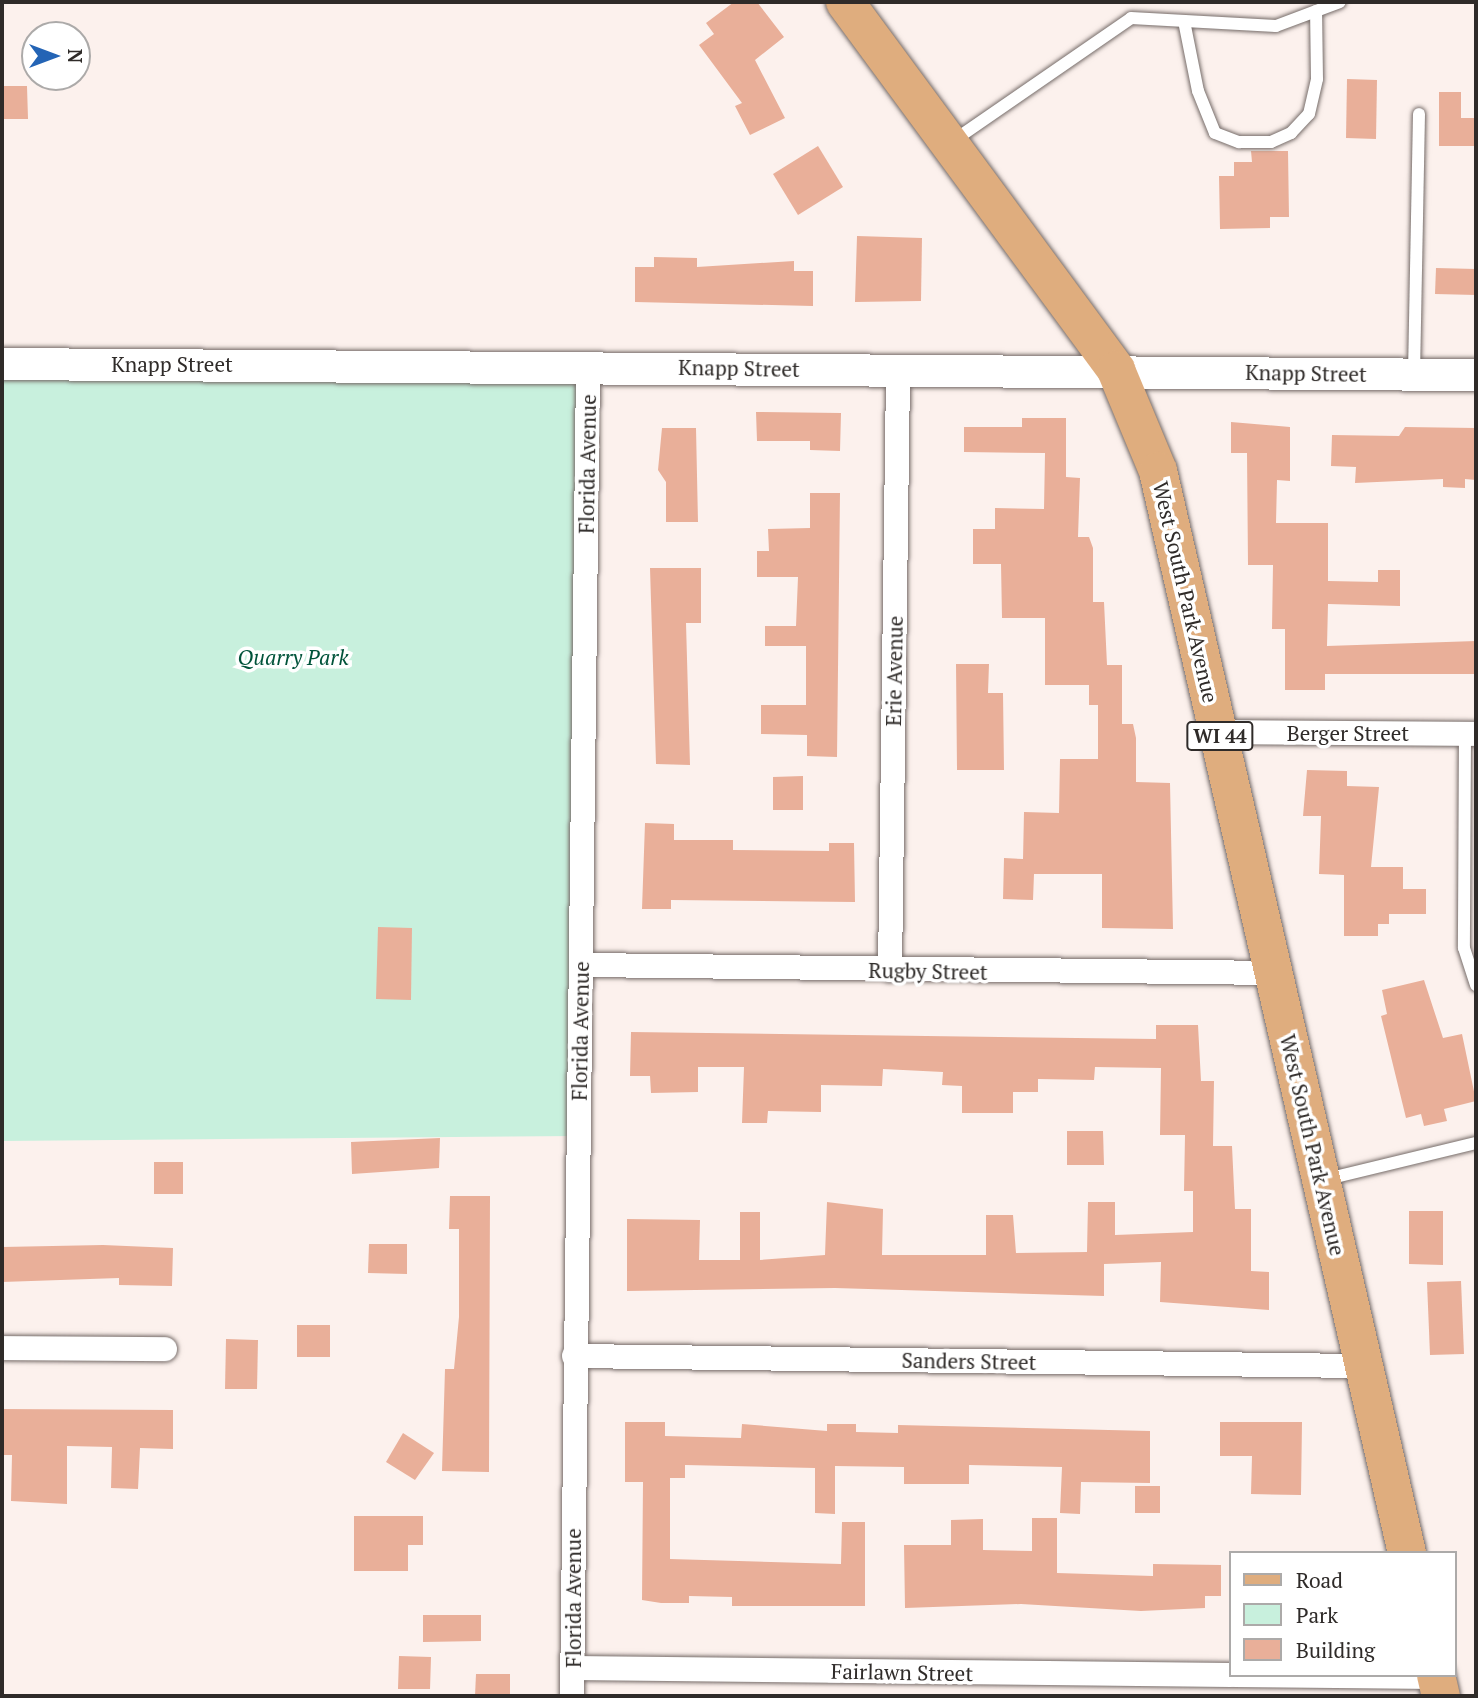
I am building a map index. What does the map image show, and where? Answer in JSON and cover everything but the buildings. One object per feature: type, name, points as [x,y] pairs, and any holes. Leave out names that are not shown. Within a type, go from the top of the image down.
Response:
[{"type":"main road","name":"West South Park Avenue","points":[[845,2],[1116,370],[1158,471],[1408,1551]]},
{"type":"street","name":"Knapp Street","points":[[2,364],[587,365],[898,371],[1116,370],[1476,375]]},
{"type":"street","name":"Florida Avenue","points":[[572,1696],[587,365]]},
{"type":"street","name":"Erie Avenue","points":[[890,971],[898,371]]},
{"type":"street","name":"Berger Street","points":[[1219,732],[1471,734]]},
{"type":"street","name":"Rugby Street","points":[[582,965],[890,971],[1275,973]]},
{"type":"street","points":[[2,1348],[165,1349]]},
{"type":"street","name":"Sanders Street","points":[[574,1356],[1364,1366]]},
{"type":"street","name":"Fairlawn Street","points":[[572,1668],[1230,1675]]},
{"type":"street","name":"Fairlawn Street","points":[[1284,1677],[1438,1683]]},
{"type":"lane","points":[[950,143],[1130,18],[1276,26],[1340,2]]},
{"type":"lane","points":[[1184,21],[1198,91],[1215,133],[1239,142],[1271,142],[1292,133],[1309,114],[1317,79],[1316,10]]},
{"type":"lane","points":[[1414,374],[1419,114]]},
{"type":"lane","points":[[1471,734],[1464,948],[1476,985]]},
{"type":"lane","points":[[1321,1180],[1476,1143]]},
{"type":"green space","name":"Quarry Park","points":[[2,364],[588,365],[578,1136],[2,1141]]}]
